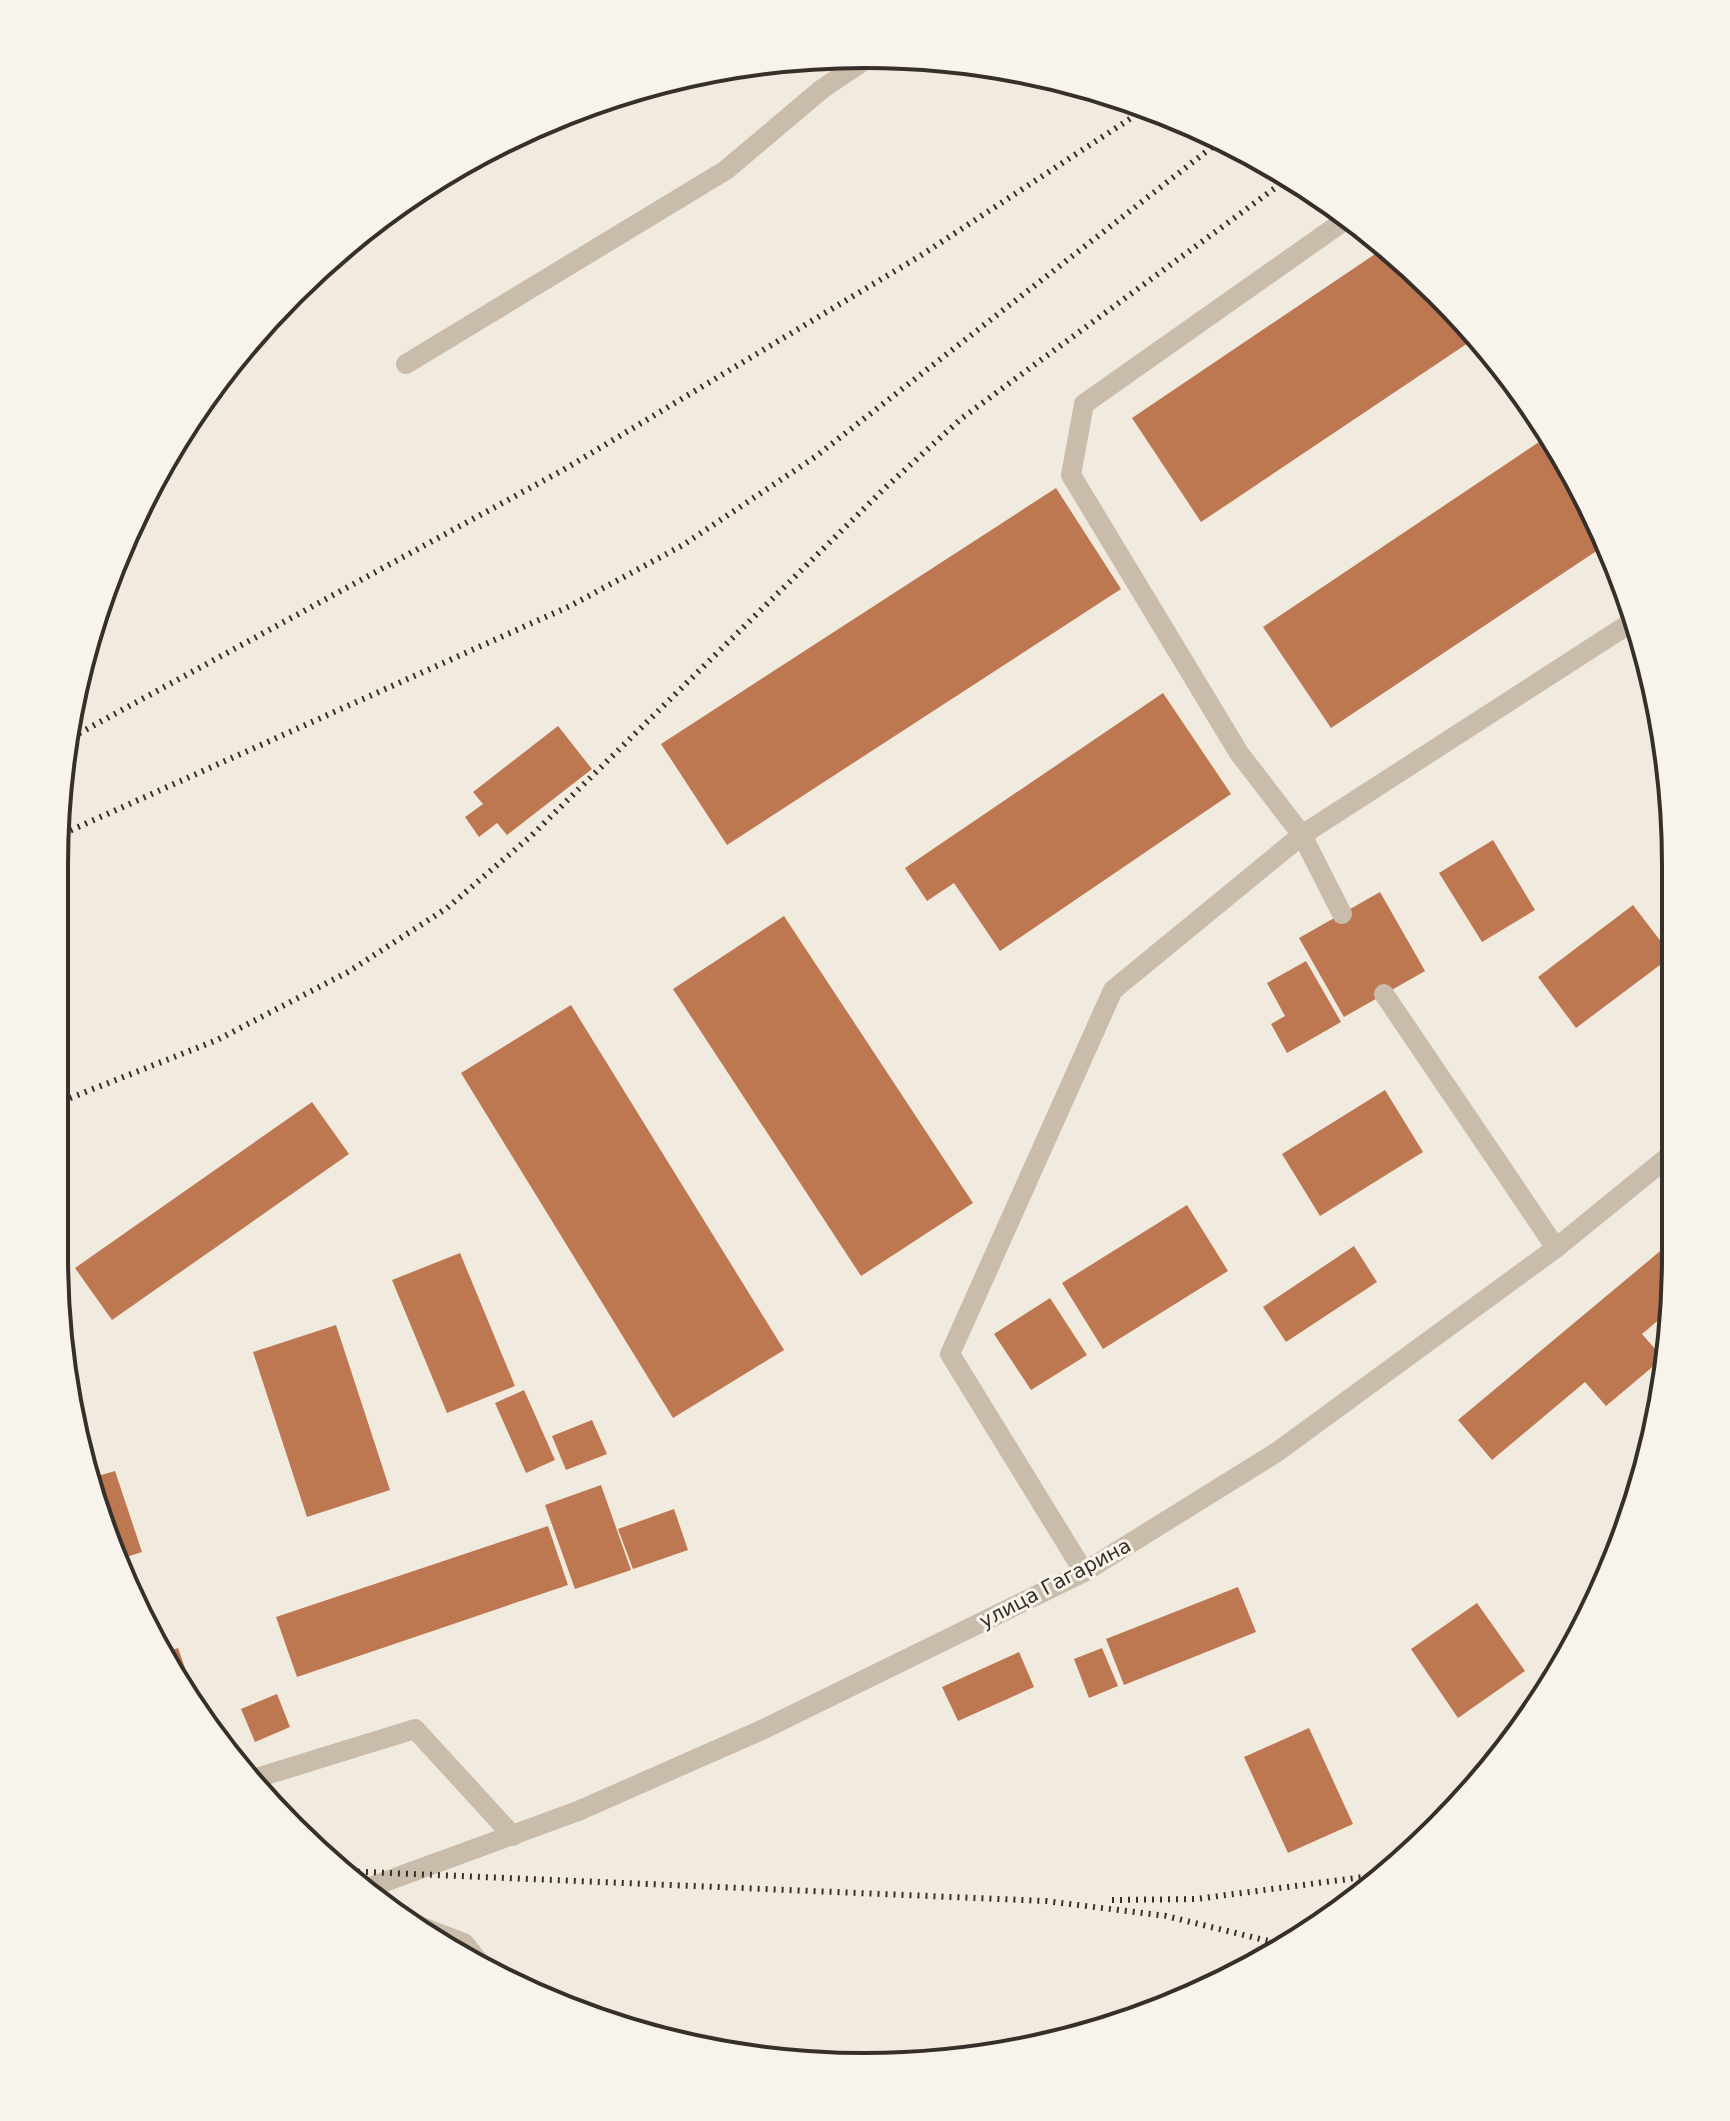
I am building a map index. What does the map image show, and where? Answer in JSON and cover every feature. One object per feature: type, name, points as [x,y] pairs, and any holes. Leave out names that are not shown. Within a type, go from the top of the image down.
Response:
[{"type":"street","points":[[406,364],[726,170],[822,89],[852,68]]},
{"type":"street","points":[[1339,225],[1084,404],[1071,475],[1239,753],[1302,835],[1342,914]]},
{"type":"street","points":[[1084,1572],[950,1354],[1113,990],[1302,835],[1625,626]]},
{"type":"street","points":[[1384,994],[1556,1248]]},
{"type":"street","name":"улица Гагарина","points":[[376,1884],[513,1836],[764,1729],[1084,1572],[1277,1452],[1556,1248],[1662,1162]]},
{"type":"street","points":[[262,1776],[415,1729],[513,1836]]},
{"type":"building","points":[[1375,254],[1429,301],[1467,344],[1201,522],[1132,418]]},
{"type":"building","points":[[1540,442],[1580,512],[1597,551],[1331,728],[1263,627]]},
{"type":"building","points":[[1056,488],[1121,589],[727,845],[661,744]]},
{"type":"building","points":[[1163,693],[1231,794],[1000,951],[954,883],[927,901],[905,868]]},
{"type":"building","points":[[558,726],[592,769],[507,835],[497,823],[479,837],[465,817],[483,804],[473,792]]},
{"type":"building","points":[[1493,840],[1535,910],[1482,942],[1439,873]]},
{"type":"building","points":[[1380,892],[1425,971],[1344,1017],[1299,938]]},
{"type":"building","points":[[1633,905],[1662,943],[1662,964],[1576,1028],[1538,977]]},
{"type":"building","points":[[784,916],[973,1203],[861,1276],[673,989]]},
{"type":"building","points":[[1306,961],[1341,1022],[1287,1053],[1271,1024],[1285,1016],[1267,983]]},
{"type":"building","points":[[571,1005],[784,1350],[673,1418],[461,1073]]},
{"type":"building","points":[[1385,1090],[1423,1152],[1320,1216],[1282,1154]]},
{"type":"building","points":[[312,1102],[349,1154],[112,1320],[75,1268]]},
{"type":"building","points":[[1187,1205],[1228,1271],[1103,1349],[1062,1283]]},
{"type":"building","points":[[1354,1246],[1377,1282],[1286,1342],[1263,1307]]},
{"type":"building","points":[[1662,1250],[1659,1320],[1642,1334],[1656,1350],[1654,1365],[1606,1406],[1585,1382],[1492,1460],[1458,1420]]},
{"type":"building","points":[[460,1253],[515,1386],[447,1413],[392,1280]]},
{"type":"building","points":[[1050,1298],[1087,1355],[1031,1390],[994,1334]]},
{"type":"building","points":[[336,1325],[390,1490],[307,1517],[253,1352]]},
{"type":"building","points":[[524,1390],[555,1460],[526,1473],[495,1403]]},
{"type":"building","points":[[592,1420],[607,1454],[566,1470],[552,1436]]},
{"type":"building","points":[[115,1471],[142,1552],[127,1557],[99,1476]]},
{"type":"building","points":[[601,1485],[631,1570],[575,1589],[545,1505]]},
{"type":"building","points":[[674,1509],[688,1550],[633,1569],[618,1529]]},
{"type":"building","points":[[548,1526],[568,1585],[297,1677],[276,1617]]},
{"type":"building","points":[[1238,1587],[1256,1632],[1124,1685],[1106,1639]]},
{"type":"building","points":[[1477,1603],[1525,1671],[1458,1718],[1411,1649]]},
{"type":"building","points":[[178,1648],[187,1674],[175,1654],[173,1650]]},
{"type":"building","points":[[1102,1648],[1118,1686],[1089,1698],[1074,1659]]},
{"type":"building","points":[[1019,1652],[1034,1687],[958,1721],[942,1687]]},
{"type":"building","points":[[277,1694],[290,1727],[255,1742],[241,1709]]},
{"type":"building","points":[[1309,1728],[1353,1824],[1288,1853],[1244,1757]]},
{"type":"railway","points":[[79,733],[563,470],[920,256],[1135,115]]},
{"type":"railway","points":[[69,831],[570,606],[683,545],[815,457],[1212,147]]},
{"type":"railway","points":[[68,1099],[217,1040],[348,972],[447,908],[531,836],[886,487],[962,418],[1280,185]]},
{"type":"railway","points":[[360,1872],[1046,1901],[1166,1916],[1271,1942]]},
{"type":"railway","points":[[1112,1900],[1196,1899],[1363,1877]]}]
